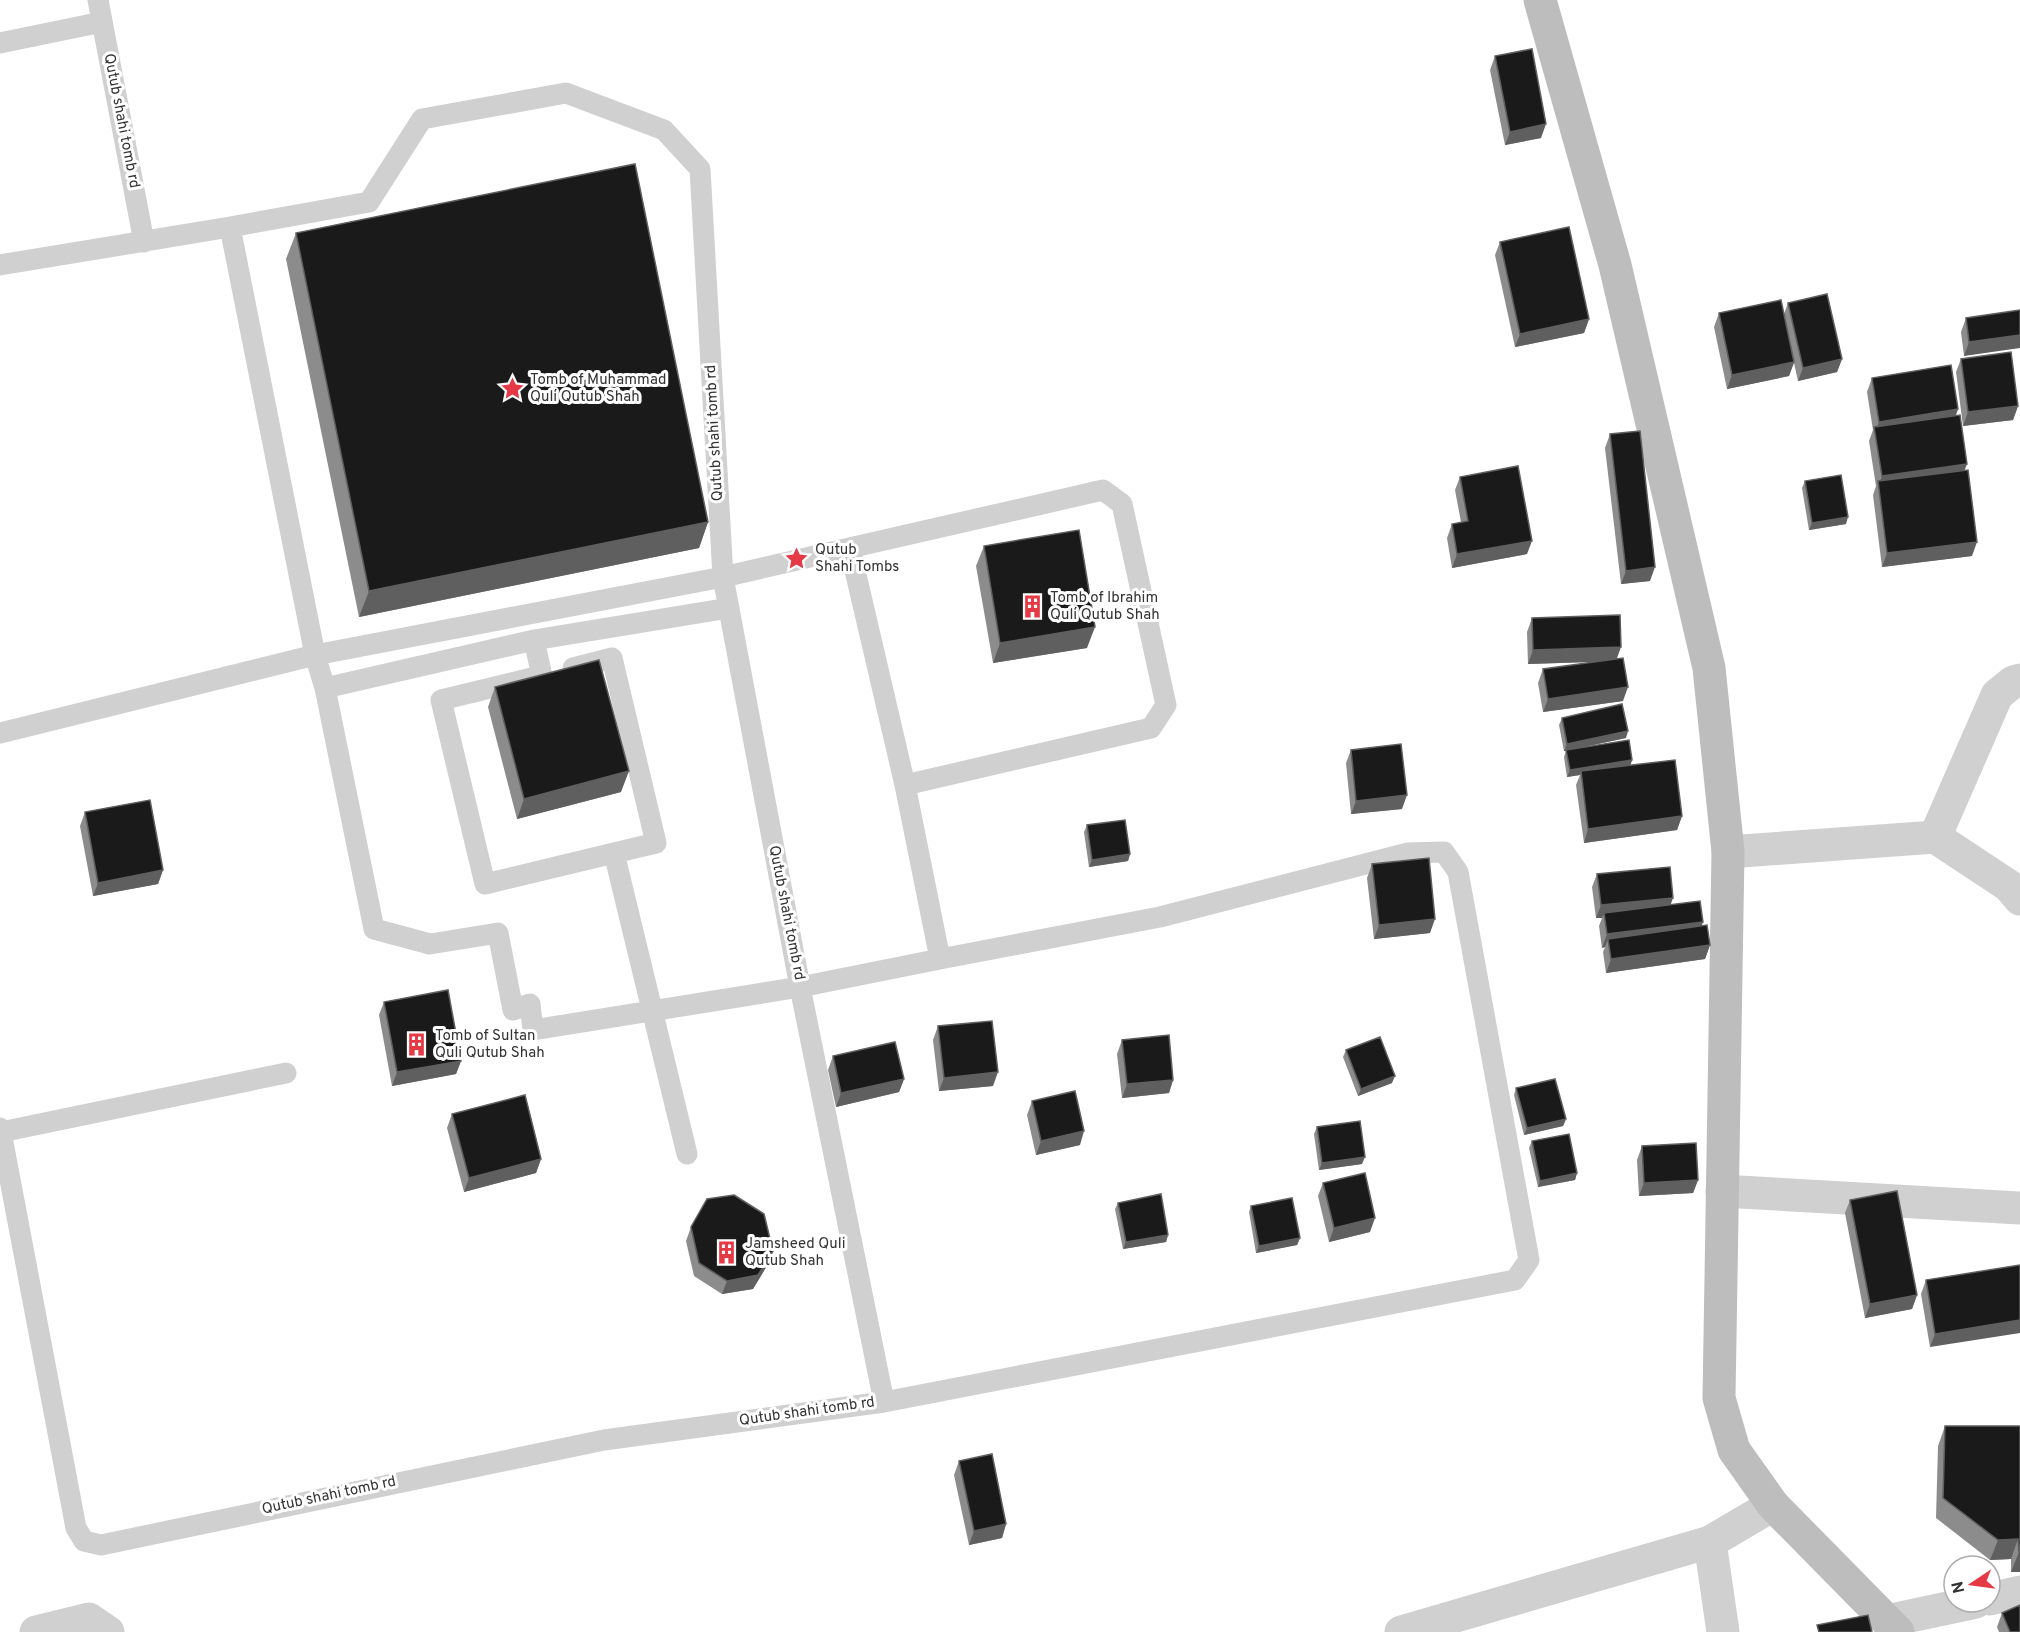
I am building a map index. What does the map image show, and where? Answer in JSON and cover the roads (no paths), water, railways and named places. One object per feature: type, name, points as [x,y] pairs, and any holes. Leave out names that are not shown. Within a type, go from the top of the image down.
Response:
[{"type":"street","points":[[1540,0],[1615,265],[1709,668],[1728,852],[1719,1398],[1734,1450],[1773,1504],[1893,1627],[1942,1612]]},
{"type":"street","points":[[1935,837],[1997,695],[2013,682],[2020,680]]},
{"type":"street","points":[[1728,852],[1935,837],[2009,886],[2020,899]]},
{"type":"street","points":[[1722,1191],[2020,1208]]},
{"type":"street","points":[[1401,1632],[1466,1623],[1710,1542],[1773,1504]]},
{"type":"street","points":[[1710,1542],[1723,1632]]},
{"type":"street","points":[[2002,1596],[2020,1592]]},
{"type":"street","points":[[36,1632],[89,1619],[108,1632]]},
{"type":"lane","name":"Qutub shahi tomb rd","points":[[98,0],[144,242]]},
{"type":"lane","points":[[0,43],[102,22]]},
{"type":"lane","name":"Qutub shahi tomb rd","points":[[0,265],[230,228],[369,202],[422,119],[566,93],[664,130],[700,169],[723,577],[800,987],[884,1402],[604,1440],[101,1545],[84,1541],[76,1528],[0,1130]]},
{"type":"lane","points":[[230,228],[315,655],[325,688],[374,929],[429,944],[498,933],[513,1010],[530,1004],[533,1030],[800,987],[1160,917],[1408,853],[1444,852],[1458,872],[1529,1260],[1515,1280],[884,1402]]},
{"type":"lane","points":[[0,733],[315,655],[723,577],[1103,490],[1122,504],[1166,705],[1151,728],[905,785]]},
{"type":"lane","points":[[850,549],[905,785],[940,959]]},
{"type":"lane","points":[[325,688],[534,640],[729,608]]},
{"type":"lane","points":[[534,640],[542,676]]},
{"type":"lane","points":[[612,658],[656,843],[615,853],[485,884],[441,700],[612,658]]},
{"type":"lane","points":[[615,853],[687,1154]]},
{"type":"lane","points":[[0,1130],[286,1073]]},
{"type":"place","name":"Tomb of Muhammad Quli Qutub Shah","points":[[512,389]]},
{"type":"place","name":"Qutub Shahi Tombs","points":[[797,559]]},
{"type":"place","name":"Tomb of Ibrahim Quli Qutub Shah","points":[[1032,607]]},
{"type":"place","name":"Tomb of Sultan Quli Qutub Shah","points":[[417,1045]]},
{"type":"place","name":"Jamsheed Quli Qutub Shah","points":[[727,1253]]}]
